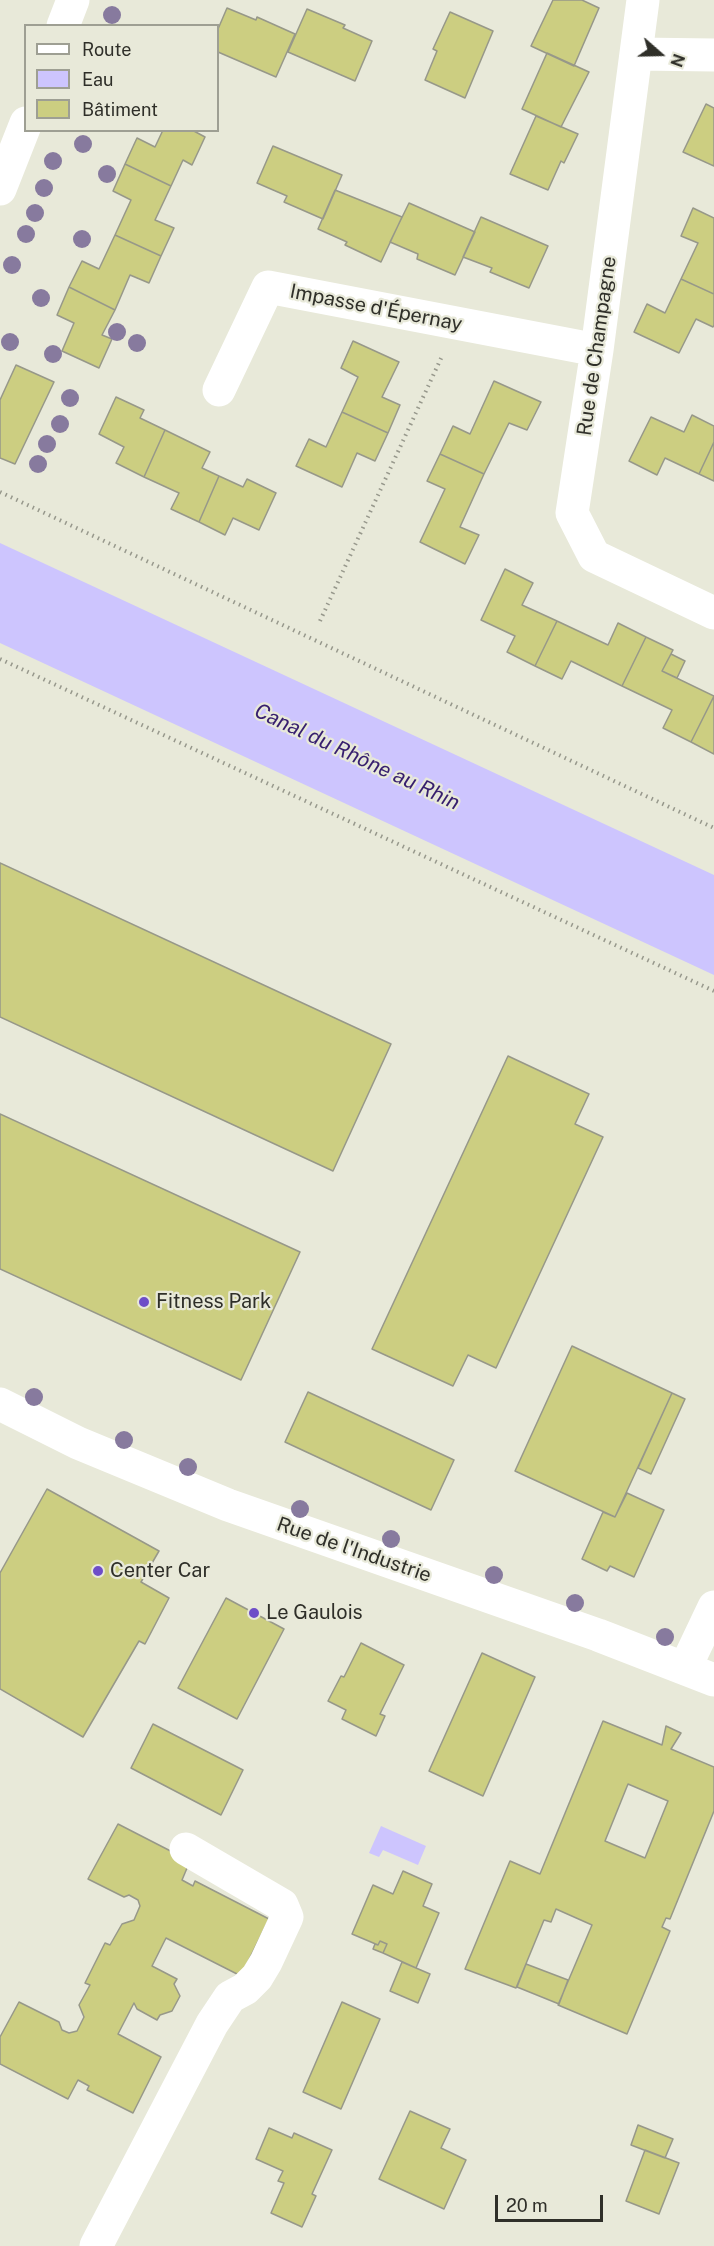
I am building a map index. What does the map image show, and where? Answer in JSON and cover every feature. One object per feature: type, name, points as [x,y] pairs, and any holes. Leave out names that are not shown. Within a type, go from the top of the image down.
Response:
[{"type":"street","points":[[64,24],[73,0]]},
{"type":"street","name":"Rue de Champagne","points":[[643,0],[597,350],[572,513],[594,556],[714,613]]},
{"type":"street","points":[[637,54],[714,55]]},
{"type":"street","points":[[0,189],[24,128]]},
{"type":"street","name":"Impasse d'Épernay","points":[[219,390],[268,287],[597,350]]},
{"type":"street","name":"Rue de l'Industrie","points":[[0,1404],[78,1443],[228,1505],[700,1674]]},
{"type":"street","points":[[700,1674],[714,1607]]},
{"type":"street","points":[[96,2246],[212,2024],[230,1997],[245,1989],[257,1977],[272,1952],[287,1917],[282,1905],[186,1849]]},
{"type":"path","points":[[320,621],[458,324]]},
{"type":"path","points":[[0,492],[714,828]]},
{"type":"path","points":[[0,660],[714,991]]},
{"type":"water","name":"Canal du Rhône au Rhin","points":[[0,543],[714,875],[714,975],[0,643]]},
{"type":"water","points":[[381,1826],[426,1846],[418,1865],[383,1850],[379,1857],[369,1853]]},
{"type":"building","points":[[553,0],[582,0],[599,8],[574,66],[531,46]]},
{"type":"building","points":[[227,8],[256,20],[257,17],[295,34],[276,77],[219,52],[219,27]]},
{"type":"building","points":[[307,9],[345,25],[343,28],[372,41],[355,81],[288,52]]},
{"type":"building","points":[[450,12],[493,31],[465,98],[425,80],[437,51],[433,49]]},
{"type":"building","points":[[547,53],[589,72],[561,127],[522,109]]},
{"type":"building","points":[[706,104],[714,108],[714,166],[683,152]]},
{"type":"building","points":[[536,116],[578,134],[564,163],[561,161],[548,190],[510,174]]},
{"type":"building","points":[[162,132],[196,132],[205,137],[192,165],[183,160],[171,186],[125,164],[137,138],[155,147]]},
{"type":"building","points":[[273,146],[342,175],[323,219],[284,202],[287,196],[257,183]]},
{"type":"building","points":[[125,164],[171,186],[155,220],[174,228],[161,256],[115,235],[131,200],[113,191]]},
{"type":"building","points":[[335,190],[402,217],[381,262],[345,245],[347,242],[318,229]]},
{"type":"building","points":[[409,203],[475,232],[455,275],[417,259],[418,254],[390,242]]},
{"type":"building","points":[[693,208],[714,218],[714,294],[681,279],[698,243],[681,236]]},
{"type":"building","points":[[481,217],[548,246],[529,288],[490,272],[492,268],[463,257]]},
{"type":"building","points":[[115,235],[161,256],[149,283],[130,275],[115,310],[69,287],[82,261],[99,269]]},
{"type":"building","points":[[681,279],[714,294],[714,325],[713,327],[696,319],[679,353],[634,332],[647,304],[665,313]]},
{"type":"building","points":[[69,287],[115,310],[102,335],[112,339],[99,368],[62,351],[74,323],[57,315]]},
{"type":"building","points":[[353,341],[399,362],[382,397],[400,405],[388,433],[342,412],[358,377],[341,368]]},
{"type":"building","points":[[16,365],[54,382],[15,464],[0,458],[0,400]]},
{"type":"building","points":[[494,381],[541,402],[527,430],[509,423],[484,474],[440,454],[453,426],[470,434]]},
{"type":"building","points":[[116,397],[144,410],[140,418],[165,430],[144,477],[116,463],[124,447],[99,434]]},
{"type":"building","points":[[342,412],[388,433],[375,461],[357,453],[342,487],[296,466],[309,439],[326,447]]},
{"type":"building","points":[[692,415],[714,426],[714,442],[699,474],[665,458],[657,475],[629,461],[651,417],[684,432]]},
{"type":"building","points":[[165,430],[210,452],[202,468],[219,476],[199,522],[171,509],[179,493],[144,477]]},
{"type":"building","points":[[714,442],[714,481],[699,474]]},
{"type":"building","points":[[440,454],[484,474],[460,527],[479,535],[465,564],[420,542],[445,489],[427,481]]},
{"type":"building","points":[[219,476],[243,487],[247,479],[276,493],[259,530],[233,518],[225,535],[199,522]]},
{"type":"building","points":[[505,569],[533,583],[522,605],[557,621],[535,666],[507,652],[515,636],[481,620]]},
{"type":"building","points":[[557,621],[608,645],[618,623],[646,637],[622,686],[571,661],[562,679],[535,666]]},
{"type":"building","points":[[646,637],[673,650],[662,671],[714,696],[691,742],[663,728],[672,710],[622,686]]},
{"type":"building","points":[[671,654],[685,661],[677,678],[662,671]]},
{"type":"building","points":[[714,696],[714,754],[691,742]]},
{"type":"building","points":[[0,863],[391,1044],[333,1171],[0,1017]]},
{"type":"building","points":[[508,1056],[589,1094],[575,1124],[603,1137],[496,1368],[468,1355],[453,1386],[372,1349]]},
{"type":"building","points":[[0,1114],[300,1252],[241,1380],[0,1269]]},
{"type":"building","points":[[572,1346],[672,1393],[615,1517],[515,1471]]},
{"type":"building","points":[[308,1392],[454,1460],[431,1510],[285,1442]]},
{"type":"building","points":[[672,1393],[685,1399],[651,1474],[638,1468]]},
{"type":"building","points":[[47,1489],[159,1551],[141,1582],[169,1598],[145,1644],[139,1641],[83,1737],[0,1689],[0,1573]]},
{"type":"building","points":[[627,1493],[664,1510],[634,1577],[610,1566],[607,1571],[582,1559],[603,1512],[615,1517]]},
{"type":"building","points":[[226,1598],[284,1629],[237,1719],[178,1688]]},
{"type":"building","points":[[361,1643],[404,1665],[380,1714],[385,1716],[376,1736],[342,1719],[346,1710],[328,1701],[341,1676],[344,1677]]},
{"type":"building","points":[[482,1653],[535,1677],[483,1796],[429,1771]]},
{"type":"building","points":[[603,1721],[662,1745],[666,1726],[681,1733],[671,1749],[714,1767],[714,1811],[670,1919],[666,1918],[662,1927],[670,1931],[627,2034],[558,2005],[592,1925],[556,1909],[551,1922],[544,1920],[516,1988],[465,1969],[510,1861],[540,1874]],"holes":[[[628,1784],[668,1801],[645,1858],[605,1841]]]},
{"type":"building","points":[[153,1724],[243,1770],[221,1815],[131,1768]]},
{"type":"building","points":[[118,1824],[190,1861],[182,1880],[193,1886],[195,1881],[269,1919],[241,1976],[166,1938],[152,1966],[177,1979],[174,1984],[180,1996],[172,2011],[160,2015],[157,2020],[137,2009],[134,2003],[118,2034],[161,2057],[133,2113],[87,2090],[89,2086],[78,2080],[68,2099],[0,2064],[0,2037],[19,2002],[59,2022],[62,2030],[69,2033],[77,2031],[84,2017],[79,2005],[90,1985],[85,1983],[105,1943],[110,1945],[122,1924],[134,1920],[140,1906],[138,1900],[129,1895],[124,1897],[88,1879]]},
{"type":"building","points":[[403,1871],[432,1884],[423,1906],[439,1913],[416,1968],[383,1953],[387,1944],[380,1941],[378,1945],[352,1934],[373,1885],[393,1894]]},
{"type":"building","points":[[380,1941],[387,1944],[383,1953],[373,1949]]},
{"type":"building","points":[[402,1962],[430,1974],[418,2003],[390,1991]]},
{"type":"building","points":[[526,1964],[568,1980],[559,2004],[517,1987]]},
{"type":"building","points":[[342,2002],[380,2019],[341,2109],[303,2092]]},
{"type":"building","points":[[410,2111],[450,2129],[441,2148],[466,2160],[444,2209],[379,2179]]},
{"type":"building","points":[[638,2125],[673,2139],[665,2158],[631,2145]]},
{"type":"building","points":[[269,2128],[292,2138],[294,2133],[332,2150],[312,2194],[316,2196],[302,2227],[271,2213],[284,2183],[278,2181],[283,2171],[256,2159]]},
{"type":"building","points":[[645,2150],[679,2163],[659,2214],[626,2201]]},
{"type":"place","name":"Fitness Park","points":[[144,1302]]},
{"type":"place","name":"Center Car","points":[[98,1571]]},
{"type":"place","name":"Le Gaulois","points":[[254,1613]]}]
